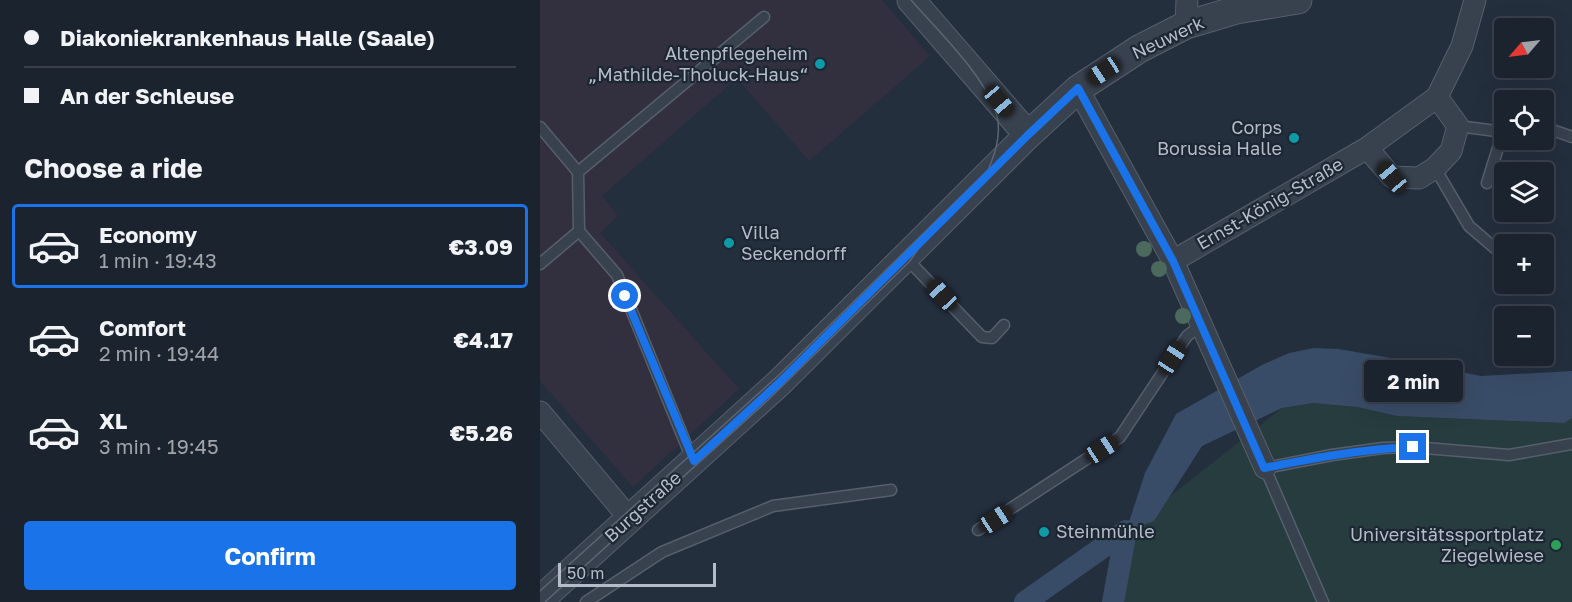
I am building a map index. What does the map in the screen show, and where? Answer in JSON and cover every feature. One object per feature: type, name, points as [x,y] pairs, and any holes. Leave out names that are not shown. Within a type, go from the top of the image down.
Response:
[{"type":"street","points":[[911,0],[1028,135]]},
{"type":"street","name":"Neuwerk","points":[[1028,135],[1078,88],[1139,49],[1187,13],[1235,5],[1298,0]]},
{"type":"street","name":"Ernst-König-Straße","points":[[1173,261],[1367,148],[1437,97],[1462,46],[1475,0]]},
{"type":"street","points":[[1078,88],[1173,261],[1264,468]]},
{"type":"street","points":[[1367,148],[1392,177],[1419,178],[1435,168],[1451,151],[1458,126],[1437,97]]},
{"type":"street","name":"Burgstraße","points":[[540,600],[780,382],[1028,135]]},
{"type":"street","points":[[540,412],[630,519]]},
{"type":"lane","points":[[578,172],[764,18]]},
{"type":"lane","points":[[1458,126],[1494,131]]},
{"type":"lane","points":[[540,127],[578,172],[579,231],[616,275],[694,461]]},
{"type":"lane","points":[[1554,131],[1572,137]]},
{"type":"lane","points":[[1487,183],[1498,150]]},
{"type":"lane","points":[[1435,168],[1469,226],[1494,247]]},
{"type":"lane","points":[[540,264],[579,231]]},
{"type":"lane","points":[[906,258],[982,337],[992,339],[1004,325]]},
{"type":"lane","points":[[978,530],[1120,437],[1187,336],[1201,325]]},
{"type":"lane","points":[[1323,602],[1264,468],[1383,448],[1413,447],[1509,455],[1572,444]]},
{"type":"lane","points":[[586,602],[662,552],[773,506],[891,489]]},
{"type":"shaded area","points":[[540,0],[882,0],[930,56],[809,161],[737,78],[602,196],[618,216],[600,233],[739,389],[633,487],[540,381]]},
{"type":"green space","points":[[1313,403],[1357,407],[1397,416],[1564,423],[1572,418],[1572,602],[1113,602],[1126,531],[1282,408]]},
{"type":"water","points":[[1314,348],[1338,349],[1481,376],[1572,371],[1572,418],[1564,423],[1397,416],[1357,407],[1313,403],[1282,408],[1202,446],[1154,521],[1126,531],[1145,473],[1176,414],[1262,365],[1289,353]]},
{"type":"waterway","points":[[1025,602],[1126,531]]},
{"type":"waterway","points":[[1113,602],[1126,531]]},
{"type":"tram line","points":[[540,591],[779,375],[988,170],[998,140],[998,121],[993,106],[975,73],[911,0]]},
{"type":"tram line","points":[[545,602],[768,400],[910,261],[923,242]]},
{"type":"place","name":"Altenpflegeheim „Mathilde-Tholuck-Haus“","points":[[820,64]]},
{"type":"place","name":"Corps Borussia Halle","points":[[1294,138]]},
{"type":"place","name":"Villa Seckendorff","points":[[729,243]]},
{"type":"place","name":"Steinmühle","points":[[1044,532]]},
{"type":"place","name":"Universitätssportplatz Ziegelwiese","points":[[1556,545]]},
{"type":"route","points":[[625,296],[694,461],[780,382],[1078,88],[1173,261],[1264,468],[1332,455],[1383,448],[1413,447]]}]
